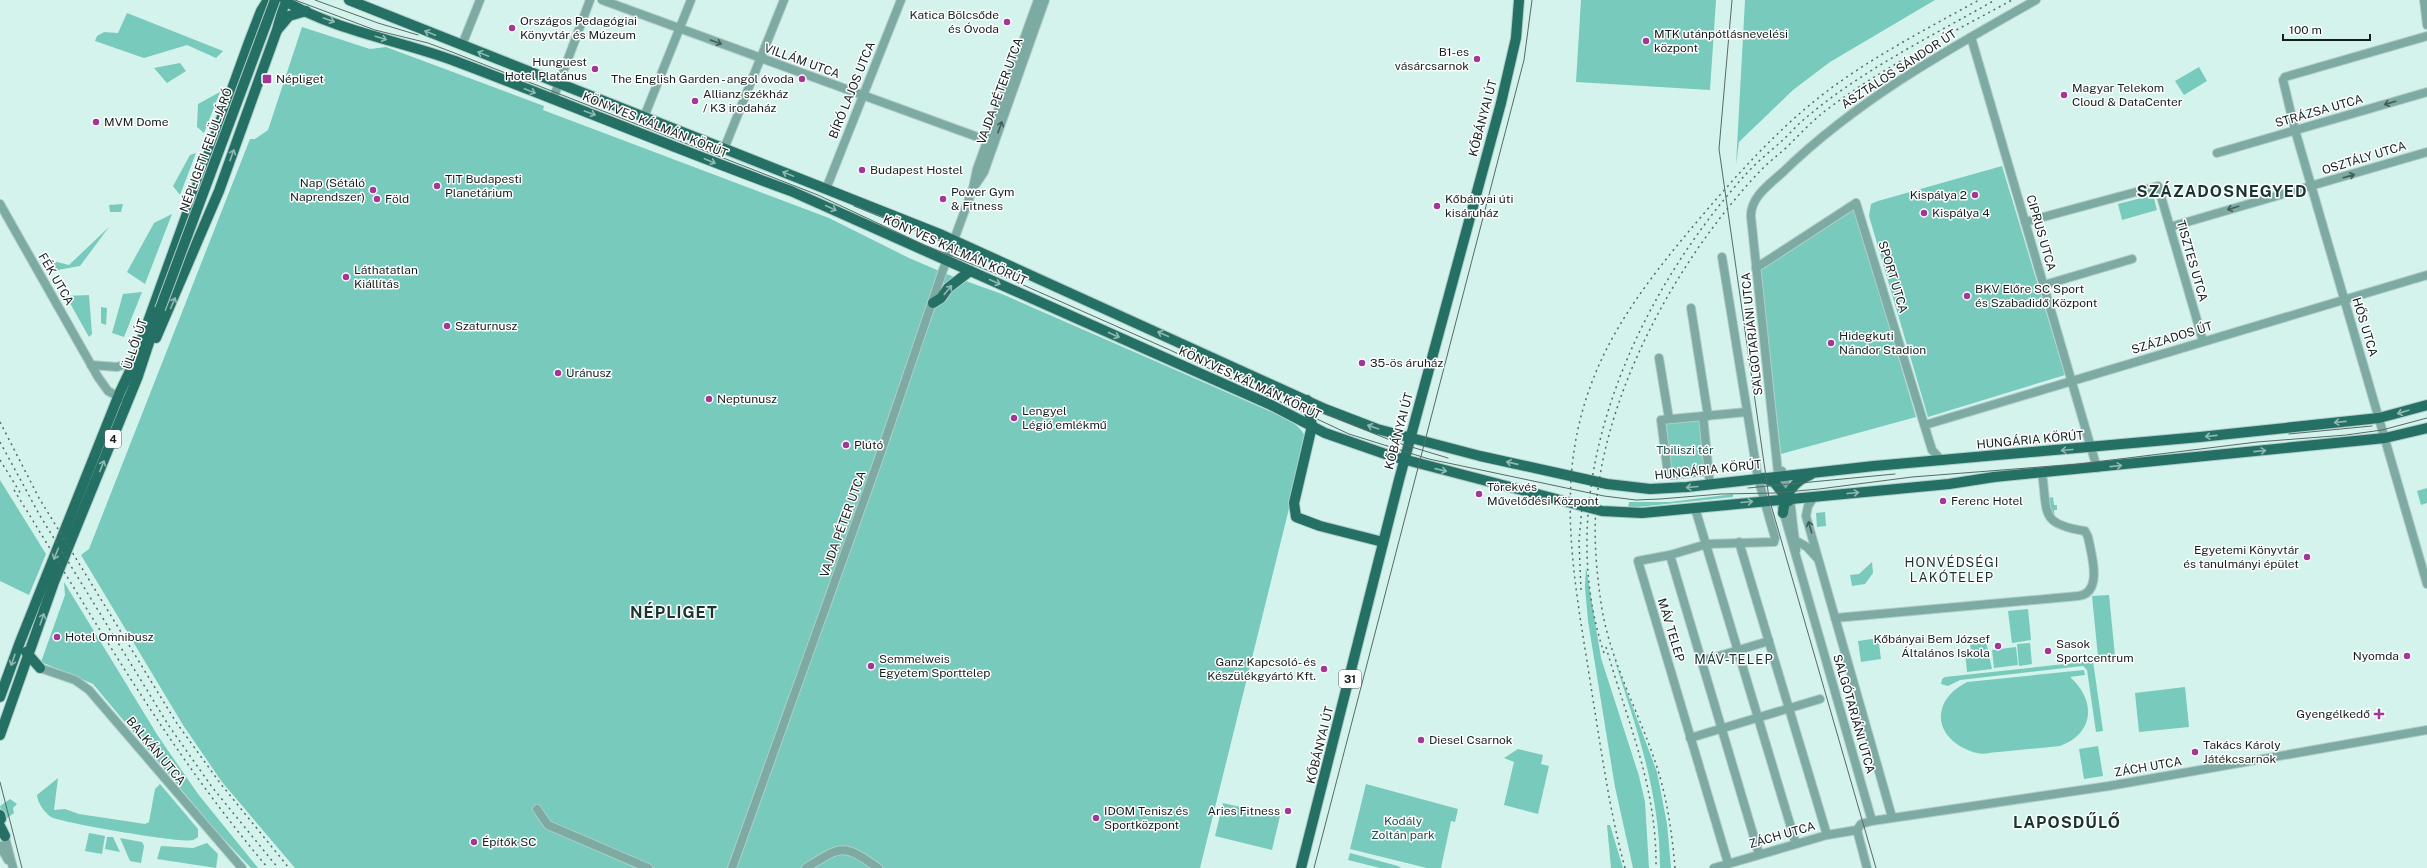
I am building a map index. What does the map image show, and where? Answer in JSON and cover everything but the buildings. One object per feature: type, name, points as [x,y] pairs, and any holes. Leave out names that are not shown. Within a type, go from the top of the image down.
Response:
[{"type":"main road","points":[[258,0],[261,11]]},
{"type":"main road","points":[[135,358],[156,294],[243,62],[249,42],[261,11],[268,0]]},
{"type":"main road","name":"NÉPLIGETI FELÜLJÁRÓ","points":[[160,309],[275,0]]},
{"type":"main road","points":[[138,376],[168,314],[219,191],[277,30],[283,8],[282,0]]},
{"type":"main road","name":"KÖNYVES KÁLMÁN KÖRÚT","points":[[282,0],[306,11],[362,32],[453,60],[638,131],[721,166],[791,191],[1271,405],[1325,433],[1405,460],[1617,514],[1695,508]]},
{"type":"main road","points":[[277,30],[289,16],[306,11],[296,0]]},
{"type":"main road","name":"KÖNYVES KÁLMÁN KÖRÚT","points":[[349,0],[954,241],[1368,426],[1544,472],[1634,488]]},
{"type":"main road","name":"KŐBÁNYAI ÚT","points":[[1301,868],[1383,542],[1501,103],[1516,38],[1519,0]]},
{"type":"main road","points":[[249,42],[260,39],[269,45],[270,50]]},
{"type":"main road","points":[[243,62],[252,74],[261,75],[263,72]]},
{"type":"main road","points":[[933,303],[941,298],[948,288],[970,270]]},
{"type":"main road","name":"ÜLLŐI ÚT","points":[[0,697],[20,642],[119,395],[135,358],[160,309]]},
{"type":"main road","name":"ÜLLŐI ÚT","points":[[0,735],[54,582],[138,376],[160,309]]},
{"type":"main road","points":[[1307,400],[1312,426],[1294,504],[1296,517],[1320,526],[1383,542]]},
{"type":"main road","name":"HUNGÁRIA KÖRÚT","points":[[1634,488],[1670,488],[1710,485],[1818,472],[2091,448],[2378,418],[2427,405]]},
{"type":"main road","points":[[1695,508],[2385,438],[2427,428]]},
{"type":"main road","points":[[1782,498],[1800,480],[1818,472]]},
{"type":"main road","points":[[1781,476],[1782,498]]},
{"type":"main road","points":[[1760,478],[1771,482],[1774,491],[1782,498]]},
{"type":"main road","points":[[20,642],[29,656],[40,668],[30,672],[20,680]]},
{"type":"main road","points":[[0,819],[5,836]]},
{"type":"street","points":[[462,45],[480,0]]},
{"type":"street","points":[[553,99],[590,0]]},
{"type":"street","name":"VILLÁM UTCA","points":[[602,0],[991,142]]},
{"type":"street","points":[[644,117],[691,0]]},
{"type":"street","points":[[724,149],[784,0]]},
{"type":"street","name":"BÍRÓ LAJOS UTCA","points":[[826,190],[901,0]]},
{"type":"street","name":"VAJDA PÉTER UTCA","points":[[732,868],[837,577],[933,303],[946,260],[973,188],[984,172],[991,142],[1038,0]]},
{"type":"street","name":"VAJDA PÉTER UTCA","points":[[991,142],[1045,0]]},
{"type":"street","name":"ASZTALOS SÁNDOR ÚT","points":[[1752,206],[1757,197],[1795,160],[1852,112],[1935,57],[2036,0]]},
{"type":"street","points":[[2424,0],[2427,25]]},
{"type":"street","name":"HŐS UTCA","points":[[2427,36],[2285,77],[2283,84],[2427,584]]},
{"type":"street","name":"CIPRUS UTCA","points":[[1971,37],[2097,468]]},
{"type":"street","name":"STRÁZSA UTCA","points":[[2217,153],[2427,92]]},
{"type":"street","name":"OSZTÁLY UTCA","points":[[2170,227],[2311,185],[2329,182],[2427,152]]},
{"type":"street","name":"TISZTES UTCA","points":[[2025,222],[2158,186],[2203,341]]},
{"type":"street","name":"SPORT UTCA","points":[[1756,268],[1856,203],[1932,450]]},
{"type":"street","name":"FÉK UTCA","points":[[0,204],[98,377],[119,395],[128,400]]},
{"type":"street","name":"SALGÓTARJÁNI UTCA","points":[[1752,206],[1756,268],[1781,476]]},
{"type":"street","name":"SALGÓTARJÁNI UTCA","points":[[1722,257],[1747,412],[1760,478]]},
{"type":"street","points":[[2044,285],[2132,259]]},
{"type":"street","name":"SZÁZADOS ÚT","points":[[1925,425],[2427,275]]},
{"type":"street","points":[[1691,308],[1706,416],[1710,485]]},
{"type":"street","points":[[91,365],[117,367],[135,358]]},
{"type":"street","points":[[1659,358],[1669,419]]},
{"type":"street","points":[[1709,471],[1671,475],[1668,474],[1661,420],[1747,412]]},
{"type":"street","points":[[1922,463],[1932,450],[1942,461]]},
{"type":"street","points":[[1835,618],[2078,596],[2088,592],[2092,586],[2094,578],[2088,537],[2085,531],[2058,526],[2046,514],[2042,473]]},
{"type":"street","name":"SALGÓTARJÁNI UTCA","points":[[1814,497],[1808,506],[1806,516],[1892,816]]},
{"type":"street","name":"SALGÓTARJÁNI UTCA","points":[[1782,498],[1793,539],[1796,558],[1872,821]]},
{"type":"street","name":"MÁV TELEP","points":[[1728,863],[1638,561],[1670,555],[1706,544],[1774,542],[1782,498]]},
{"type":"street","points":[[1695,508],[1796,844]]},
{"type":"street","name":"SALGÓTARJÁNI UTCA","points":[[1793,539],[1807,547],[1819,560]]},
{"type":"street","points":[[1740,542],[1827,835]]},
{"type":"street","name":"MÁV TELEP","points":[[1670,555],[1759,854]]},
{"type":"street","name":"MÁV TELEP","points":[[1702,661],[1769,641]]},
{"type":"street","name":"BALKÁN UTCA","points":[[40,668],[75,680],[89,690],[242,868]]},
{"type":"street","points":[[1690,738],[1820,699]]},
{"type":"street","name":"ZÁCH UTCA","points":[[1872,821],[1892,816],[2109,786],[2427,730]]},
{"type":"street","points":[[537,810],[548,825],[648,868]]},
{"type":"street","points":[[1867,868],[1857,830],[1861,824],[1872,821]]},
{"type":"street","name":"ZÁCH UTCA","points":[[1714,868],[1827,835],[1857,830]]},
{"type":"street","points":[[5,836],[13,868]]},
{"type":"street","points":[[0,846],[13,868]]},
{"type":"street","points":[[806,868],[840,850],[852,850],[878,868]]},
{"type":"green space","name":"MTK utánpótlásnevelési központ","points":[[1581,0],[1716,0],[1710,90],[1576,82]]},
{"type":"green space","points":[[1745,0],[1935,0],[1830,62],[1793,90],[1739,142],[1736,165]]},
{"type":"green space","points":[[127,13],[223,51],[216,58],[187,45],[144,58],[95,41],[97,36],[104,32],[118,33]]},
{"type":"green space","name":"Népliget","points":[[302,27],[370,49],[386,47],[544,106],[543,110],[829,218],[909,258],[949,275],[1002,294],[1274,413],[1296,425],[1303,433],[1305,444],[1200,868],[295,868],[222,782],[183,725],[81,555],[89,549],[250,139],[255,139],[268,130]]},
{"type":"green space","points":[[180,63],[186,71],[167,83],[154,68]]},
{"type":"green space","points":[[2199,67],[2207,81],[2184,95],[2175,81]]},
{"type":"green space","points":[[220,92],[204,133],[197,127],[198,104]]},
{"type":"green space","points":[[196,153],[180,195],[173,186],[190,155]]},
{"type":"green space","name":"BKV Előre SC Sport és Szabadidő Központ","points":[[2002,166],[2065,375],[1928,417],[1869,216],[1871,204]]},
{"type":"green space","points":[[2153,195],[2157,210],[2122,220],[2118,204]]},
{"type":"green space","points":[[123,204],[121,212],[110,212],[109,205]]},
{"type":"green space","name":"Hidegkuti Nándor Stadion","points":[[1854,208],[1916,417],[1781,454],[1760,269]]},
{"type":"green space","points":[[172,214],[145,284],[127,272],[154,223]]},
{"type":"green space","points":[[109,227],[80,266],[52,271],[47,264],[53,261],[69,265]]},
{"type":"green space","points":[[142,292],[124,337],[112,333],[123,294]]},
{"type":"green space","points":[[89,295],[92,334],[89,337],[66,296]]},
{"type":"green space","points":[[101,307],[107,308],[106,325],[101,323]]},
{"type":"green space","name":"Tbiliszi tér","points":[[1700,421],[1706,468],[1672,473],[1665,423]]},
{"type":"green space","points":[[0,480],[46,554],[29,595],[0,581]]},
{"type":"green space","points":[[2427,488],[2427,503],[2421,505],[2417,491]]},
{"type":"green space","points":[[1733,494],[1733,497],[1628,508],[1629,502],[1670,502]]},
{"type":"green space","points":[[2053,497],[2054,505],[2057,505],[2057,510],[2054,510],[2055,519],[2051,514],[2049,498]]},
{"type":"green space","points":[[1825,512],[1826,526],[1817,527],[1816,513]]},
{"type":"green space","points":[[1872,562],[1873,573],[1865,584],[1852,586],[1850,575],[1859,574]]},
{"type":"green space","points":[[1586,567],[1601,658],[1639,776],[1645,802],[1649,868],[1633,868],[1615,787],[1588,621],[1585,587]]},
{"type":"green space","points":[[64,582],[158,736],[198,794],[258,868],[251,868],[216,831],[93,684],[41,662],[65,595]]},
{"type":"green space","points":[[2109,595],[2115,656],[2098,657],[2092,596]]},
{"type":"green space","points":[[2028,609],[2031,640],[2012,643],[2008,611]]},
{"type":"green space","points":[[1872,639],[1879,644],[1881,659],[1861,662],[1858,641]]},
{"type":"green space","points":[[1986,641],[1992,669],[1967,672],[1965,652],[1971,652],[1970,643]]},
{"type":"green space","points":[[2030,643],[2032,664],[2019,666],[2017,644]]},
{"type":"green space","points":[[2016,647],[2018,665],[1994,668],[1992,650]]},
{"type":"green space","points":[[1613,655],[1657,772],[1667,824],[1671,868],[1660,868],[1659,840],[1651,786],[1638,734]]},
{"type":"green space","points":[[2093,661],[2103,731],[2096,732],[2087,670],[2083,666],[1960,680],[1948,686],[1941,684],[1942,679],[1945,677]]},
{"type":"green space","points":[[2084,670],[2085,675],[2070,677],[2084,696],[2088,715],[2085,725],[2080,733],[2072,740],[2060,746],[1980,754],[1970,751],[1957,744],[1943,728],[1941,714],[1944,703],[1954,691],[1967,682]]},
{"type":"green space","points":[[2185,687],[2189,727],[2139,732],[2135,693]]},
{"type":"green space","points":[[2098,746],[2103,776],[2084,779],[2079,749]]},
{"type":"green space","points":[[1518,749],[1543,755],[1541,764],[1549,766],[1538,814],[1504,805],[1514,762],[1504,758]]},
{"type":"green space","points":[[58,778],[54,810],[65,809],[79,814],[145,824],[149,822],[155,789],[160,784],[198,829],[198,837],[193,840],[168,839],[121,832],[59,820],[51,817],[46,813],[38,801],[37,795]]},
{"type":"green space","name":"Kodály Zoltán park","points":[[1366,784],[1458,809],[1455,822],[1451,821],[1441,868],[1427,868],[1350,849]]},
{"type":"green space","points":[[10,799],[17,804],[13,808],[14,813],[3,821],[0,806]]},
{"type":"green space","points":[[1223,803],[1280,816],[1272,850],[1215,836]]},
{"type":"green space","points":[[1607,825],[1610,825],[1623,868],[1611,868]]},
{"type":"green space","points":[[89,833],[105,836],[102,854],[85,851]]},
{"type":"green space","points":[[107,837],[113,837],[120,852],[105,849]]},
{"type":"green space","points":[[120,838],[142,842],[144,846],[141,863],[130,861]]},
{"type":"green space","points":[[207,843],[218,854],[216,868],[157,859],[161,846],[193,848]]},
{"type":"green space","points":[[1350,853],[1401,868],[1380,868],[1348,860]]},
{"type":"tram line","points":[[295,0],[375,30],[428,43],[818,195],[924,245],[1012,280],[1170,350],[1349,434],[1429,459],[1604,496],[1636,500],[1721,494],[1774,493],[1819,489],[1912,477],[2079,464],[2257,442],[2346,435],[2382,430],[2427,418]]},
{"type":"tram line","points":[[315,0],[378,23],[418,35]]},
{"type":"tram line","points":[[1314,868],[1524,60],[1532,0]]},
{"type":"tram line","points":[[1732,0],[1719,149],[1769,498],[1876,868]]},
{"type":"tram line","points":[[854,206],[940,241],[982,263]]},
{"type":"tram line","points":[[1291,400],[1395,442],[1448,458]]},
{"type":"tram line","points":[[2289,434],[2372,426]]},
{"type":"tram line","points":[[1748,488],[1895,474]]},
{"type":"tram line","points":[[0,782],[22,868]]},
{"type":"railway","points":[[1625,868],[1619,846],[1602,756],[1578,605],[1572,550],[1570,523],[1572,467],[1578,428],[1588,393],[1602,359],[1618,328],[1658,269],[1720,195],[1780,131],[1813,102],[1866,65],[1903,42],[1979,0]]},
{"type":"railway","points":[[1604,653],[1590,589],[1587,525],[1596,460],[1613,396],[1638,335],[1670,276],[1706,222],[1747,173],[1805,119],[1830,99],[1875,68],[1995,0]]},
{"type":"railway","points":[[1675,868],[1671,828],[1663,789],[1649,744],[1610,644],[1601,603],[1596,563],[1595,537],[1597,497],[1605,453],[1617,408],[1634,364],[1654,321],[1678,279],[1704,239],[1732,202],[1762,169],[1818,117],[1872,78],[2012,0]]},
{"type":"railway","points":[[0,422],[39,498],[176,722],[220,783],[289,868]]},
{"type":"railway","points":[[0,442],[39,514],[169,726],[212,787],[278,868]]},
{"type":"railway","points":[[0,460],[21,494]]},
{"type":"railway","points":[[14,490],[103,636],[165,731],[232,824],[268,868]]},
{"type":"railway","points":[[1581,590],[1579,541],[1583,496]]},
{"type":"railway","points":[[1606,647],[1632,729],[1646,782],[1652,810],[1656,868]]},
{"type":"place","name":"Katica Bölcsőde és Óvoda","points":[[1007,22]]},
{"type":"place","name":"Országos Pedagógiai Könyvtár és Múzeum","points":[[512,28]]},
{"type":"place","name":"MTK utánpótlásnevelési központ","points":[[1646,41]]},
{"type":"place","name":"B1-es vásárcsarnok","points":[[1477,59]]},
{"type":"place","name":"Hunguest Hotel Platánus","points":[[595,69]]},
{"type":"place","name":"Népliget","points":[[267,79]]},
{"type":"place","name":"The English Garden - angol óvoda","points":[[802,79]]},
{"type":"place","name":"Magyar Telekom Cloud & DataCenter","points":[[2064,95]]},
{"type":"place","name":"Allianz székház / K3 irodaház","points":[[695,101]]},
{"type":"place","name":"MVM Dome","points":[[96,122]]},
{"type":"place","name":"Budapest Hostel","points":[[862,170]]},
{"type":"place","name":"TIT Budapesti Planetárium","points":[[437,186]]},
{"type":"place","name":"Nap (Sétáló Naprendszer)","points":[[373,190]]},
{"type":"place","name":"Kispálya 2","points":[[1975,195]]},
{"type":"place","name":"Föld","points":[[377,199]]},
{"type":"place","name":"Power Gym & Fitness","points":[[943,199]]},
{"type":"place","name":"Kőbányai úti kisáruház","points":[[1437,206]]},
{"type":"place","name":"Kispálya 4","points":[[1924,213]]},
{"type":"place","name":"Láthatatlan Kiállítás","points":[[346,277]]},
{"type":"place","name":"BKV Előre SC Sport és Szabadidő Központ","points":[[1967,296]]},
{"type":"place","name":"Szaturnusz","points":[[447,326]]},
{"type":"place","name":"Hidegkuti Nándor Stadion","points":[[1831,343]]},
{"type":"place","name":"35-ös áruház","points":[[1362,363]]},
{"type":"place","name":"Uránusz","points":[[558,373]]},
{"type":"place","name":"Neptunusz","points":[[709,399]]},
{"type":"place","name":"Lengyel Légió emlékmű","points":[[1014,418]]},
{"type":"place","name":"Plútó","points":[[846,445]]},
{"type":"place","name":"Törekvés Művelődési Központ","points":[[1479,494]]},
{"type":"place","name":"Ferenc Hotel","points":[[1943,501]]},
{"type":"place","name":"Egyetemi Könyvtár és tanulmányi épület","points":[[2307,557]]},
{"type":"place","name":"Hotel Omnibusz","points":[[57,637]]},
{"type":"place","name":"Kőbányai Bem József Általános Iskola","points":[[1998,646]]},
{"type":"place","name":"Sasok Sportcentrum","points":[[2048,651]]},
{"type":"place","name":"Nyomda","points":[[2407,656]]},
{"type":"place","name":"Semmelweis Egyetem Sporttelep","points":[[871,666]]},
{"type":"place","name":"Ganz Kapcsoló- és Készülékgyártó Kft.","points":[[1324,669]]},
{"type":"place","name":"Gyengélkedő","points":[[2379,714]]},
{"type":"place","name":"Diesel Csarnok","points":[[1421,740]]},
{"type":"place","name":"Takács Károly Játékcsarnok","points":[[2195,752]]},
{"type":"place","name":"Aries Fitness","points":[[1288,811]]},
{"type":"place","name":"IDOM Tenisz és Sportközpont","points":[[1096,818]]},
{"type":"place","name":"Építők SC","points":[[474,842]]},
{"type":"district","name":"SZÁZADOSNEGYED","points":[[2222,191]]},
{"type":"district","name":"HONVÉDSÉGI LAKÓTELEP","points":[[1952,570]]},
{"type":"district","name":"NÉPLIGET","points":[[674,612]]},
{"type":"district","name":"MÁV-TELEP","points":[[1734,659]]},
{"type":"district","name":"LAPOSDŰLŐ","points":[[2067,822]]}]
